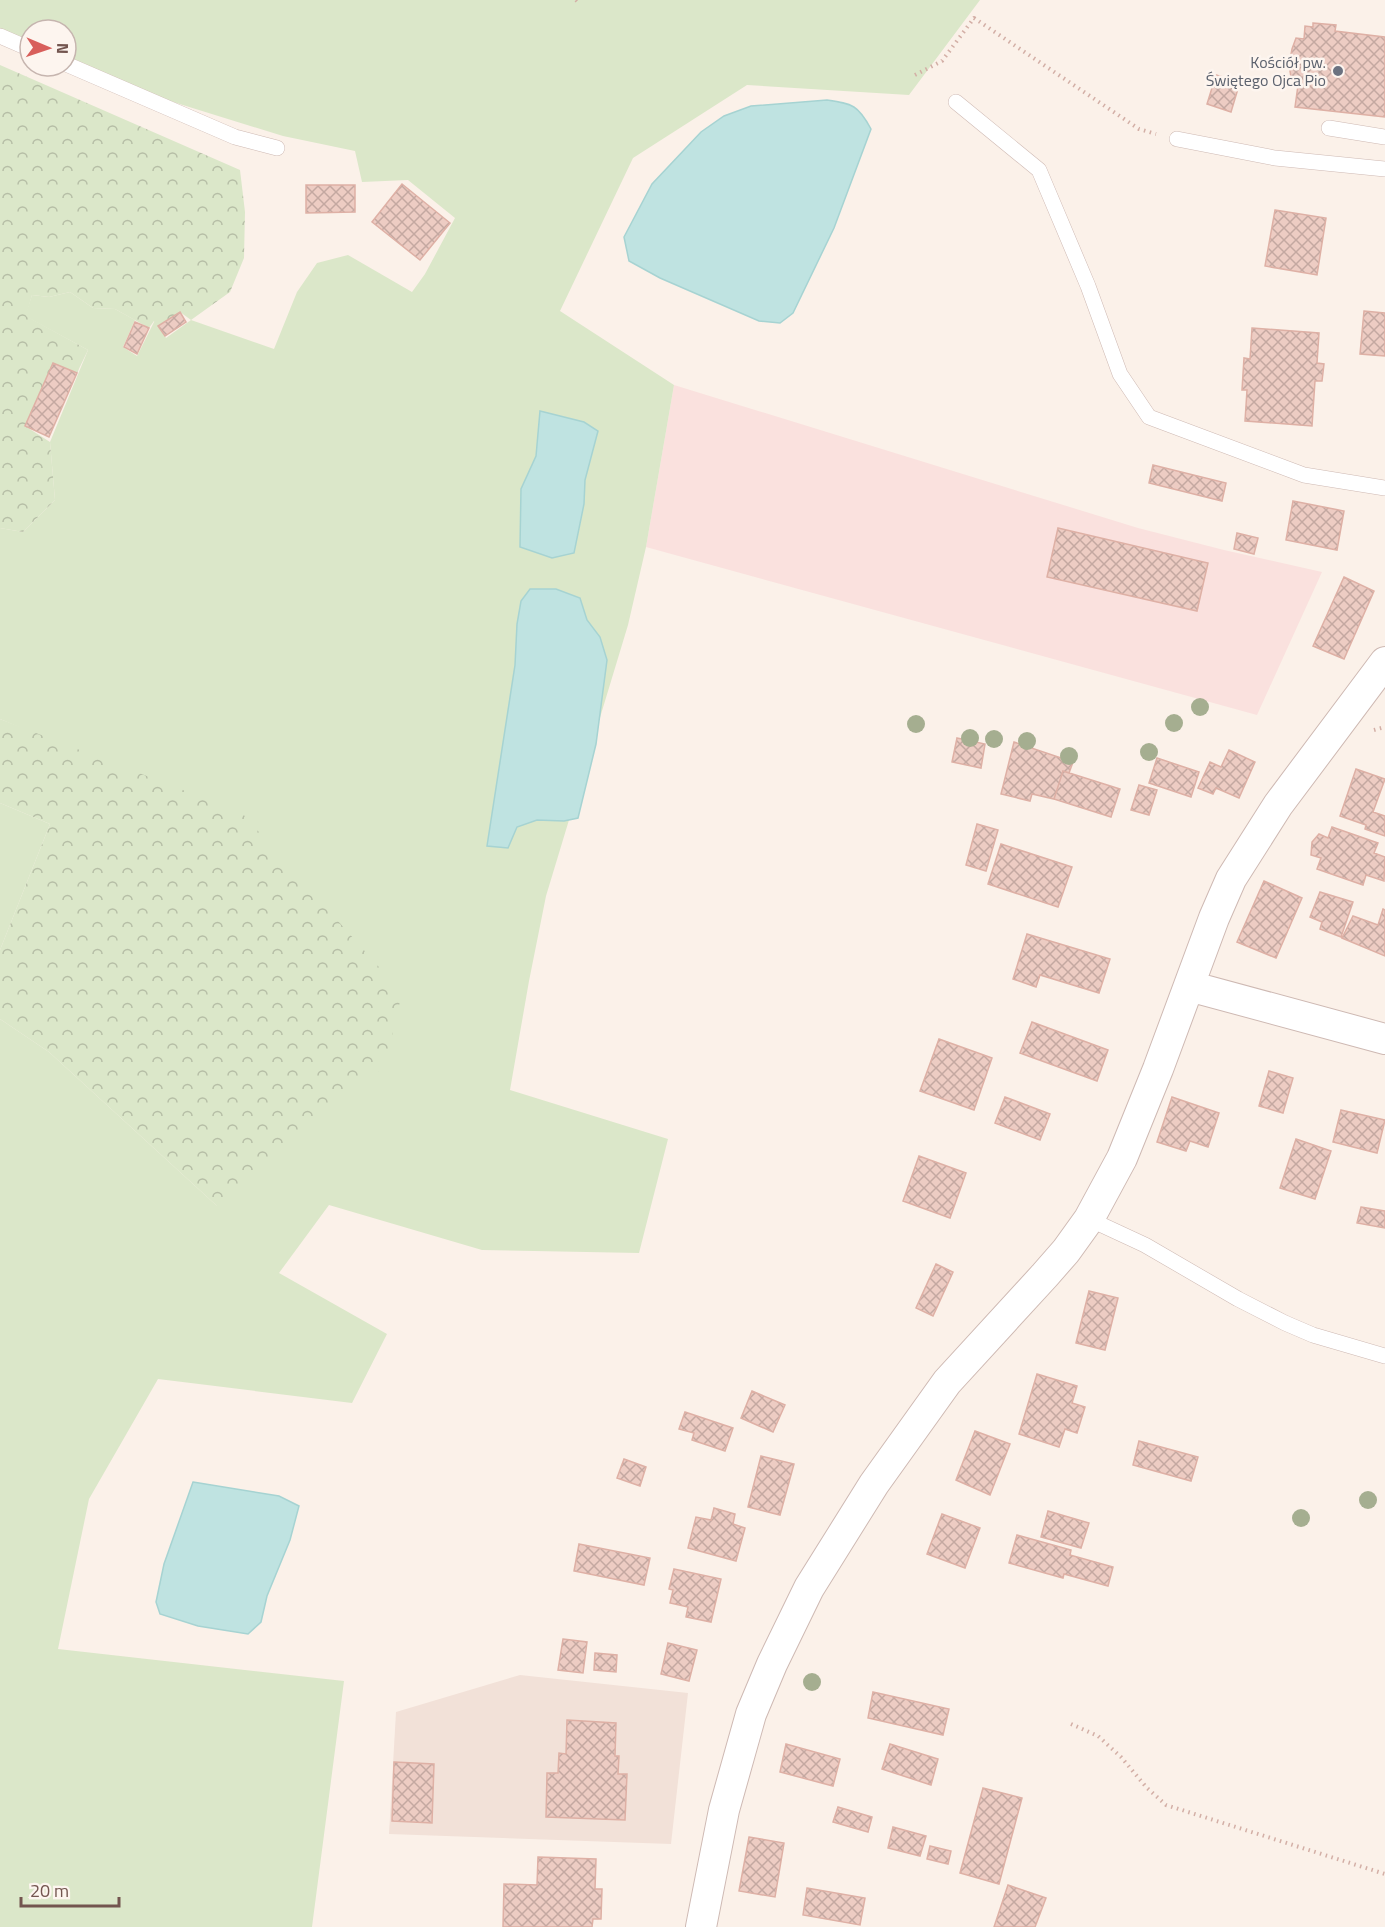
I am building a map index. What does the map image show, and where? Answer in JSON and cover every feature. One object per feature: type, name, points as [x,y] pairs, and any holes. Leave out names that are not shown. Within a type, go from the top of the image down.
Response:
[{"type":"street","points":[[701,1927],[724,1810],[751,1714],[772,1664],[809,1588],[874,1484],[947,1382],[1046,1275],[1089,1219],[1122,1158],[1147,1098],[1214,918],[1238,866],[1278,805],[1385,662]]},
{"type":"street","points":[[1189,986],[1385,1039]]},
{"type":"lane","points":[[0,36],[18,44]]},
{"type":"lane","points":[[78,69],[235,137],[277,148]]},
{"type":"lane","points":[[956,102],[1039,171],[1088,286],[1120,374],[1149,417],[1304,475],[1385,488]]},
{"type":"lane","points":[[1329,128],[1385,137]]},
{"type":"lane","points":[[1177,139],[1275,158],[1385,169]]},
{"type":"lane","points":[[1089,1219],[1145,1245],[1238,1299],[1285,1323],[1313,1335],[1385,1356]]},
{"type":"path","points":[[915,75],[942,61],[974,18],[1139,129]]},
{"type":"path","points":[[1071,1724],[1098,1736],[1166,1805],[1385,1874]]},
{"type":"shaded area","points":[[674,385],[1138,528],[1322,572],[1257,715],[646,547]]},
{"type":"shaded area","points":[[520,1675],[688,1693],[671,1844],[389,1834],[396,1712]]},
{"type":"green space","points":[[0,0],[980,0],[909,95],[747,85],[633,158],[560,311],[674,385],[646,547],[628,625],[546,896],[510,1090],[668,1139],[639,1253],[482,1250],[329,1205],[279,1273],[387,1334],[352,1403],[158,1379],[89,1499],[58,1649],[344,1681],[312,1927],[0,1927],[0,1019],[49,1052],[217,1206],[19,727],[0,719],[0,528],[23,532],[55,500],[50,442],[88,350],[25,316],[32,295],[49,297],[70,292],[93,308],[115,309],[135,320],[123,347],[137,356],[155,320],[166,338],[191,320],[274,349],[297,292],[317,263],[348,255],[412,292],[425,274],[455,218],[408,180],[362,182],[355,151],[283,136],[96,78],[78,70],[78,18],[18,18],[18,44],[0,36]]},
{"type":"green space","points":[[0,65],[18,73],[18,78],[30,78],[240,170],[245,212],[244,258],[230,292],[191,320],[180,312],[158,326],[154,321],[149,328],[115,309],[93,308],[70,292],[49,297],[32,295],[26,316],[88,350],[77,373],[53,363],[25,426],[50,442],[55,500],[23,532],[0,528]]},
{"type":"green space","points":[[0,719],[242,813],[402,993],[385,1066],[217,1206],[49,1052],[0,1019],[0,950],[50,824],[0,803]]},
{"type":"green space","points":[[0,803],[50,824],[0,950]]},
{"type":"water","points":[[827,100],[854,107],[871,129],[834,228],[793,313],[780,323],[759,321],[660,278],[629,261],[624,237],[652,184],[701,132],[724,116],[751,106]]},
{"type":"water","points":[[540,411],[584,422],[598,431],[585,480],[584,504],[574,553],[552,558],[520,547],[521,489],[536,456]]},
{"type":"water","points":[[530,589],[556,589],[580,598],[587,620],[600,637],[607,660],[596,744],[578,818],[564,821],[537,820],[517,827],[508,848],[487,846],[515,665],[517,624],[521,601]]},
{"type":"water","points":[[193,1482],[279,1496],[299,1506],[290,1540],[267,1596],[261,1622],[248,1634],[198,1626],[160,1614],[156,1602],[164,1564]]},
{"type":"building","name":"Kościół pw. Świętego Ojca Pio","points":[[1313,23],[1336,25],[1335,31],[1385,37],[1385,117],[1295,107],[1299,78],[1291,77],[1289,65],[1292,49],[1296,38],[1304,39],[1305,26],[1313,27]]},
{"type":"building","points":[[1216,75],[1240,82],[1231,112],[1207,104]]},
{"type":"building","points":[[402,184],[450,223],[420,260],[372,222]]},
{"type":"building","points":[[306,185],[355,185],[355,212],[306,213]]},
{"type":"building","points":[[1275,210],[1326,218],[1317,275],[1265,266]]},
{"type":"building","points":[[1364,311],[1385,313],[1385,356],[1360,354]]},
{"type":"building","points":[[180,312],[186,322],[165,336],[158,326]]},
{"type":"building","points":[[135,322],[149,328],[137,354],[124,347]]},
{"type":"building","points":[[1252,328],[1319,333],[1317,363],[1324,364],[1322,381],[1315,381],[1312,426],[1245,421],[1247,390],[1242,390],[1244,358],[1250,359]]},
{"type":"building","points":[[53,363],[77,373],[49,437],[25,426]]},
{"type":"building","points":[[1153,465],[1226,483],[1222,501],[1149,483]]},
{"type":"building","points":[[1293,501],[1344,511],[1337,550],[1286,540]]},
{"type":"building","points":[[1058,528],[1208,563],[1197,611],[1047,577]]},
{"type":"building","points":[[1237,533],[1258,538],[1254,554],[1234,549]]},
{"type":"building","points":[[1344,577],[1374,591],[1344,659],[1313,646]]},
{"type":"building","points":[[957,738],[985,744],[981,768],[952,762]]},
{"type":"building","points":[[1014,742],[1073,762],[1069,773],[1063,771],[1054,799],[1032,794],[1030,801],[1001,794]]},
{"type":"building","points":[[1229,750],[1255,762],[1239,798],[1216,788],[1213,794],[1198,788],[1210,762],[1221,767]]},
{"type":"building","points":[[1157,758],[1199,772],[1191,797],[1149,783]]},
{"type":"building","points":[[1356,769],[1385,779],[1373,812],[1385,816],[1385,836],[1365,829],[1366,825],[1340,816]]},
{"type":"building","points":[[1063,771],[1120,789],[1111,817],[1054,799]]},
{"type":"building","points":[[1139,785],[1157,790],[1149,815],[1131,810]]},
{"type":"building","points":[[977,824],[998,830],[986,871],[966,865]]},
{"type":"building","points":[[1332,827],[1378,843],[1374,853],[1385,857],[1384,881],[1366,875],[1363,885],[1317,869],[1321,858],[1311,855],[1312,842],[1319,834],[1328,838]]},
{"type":"building","points":[[1001,844],[1072,867],[1058,907],[988,884]]},
{"type":"building","points":[[1264,881],[1302,898],[1276,958],[1237,942]]},
{"type":"building","points":[[1320,892],[1353,902],[1341,937],[1320,929],[1322,922],[1310,917]]},
{"type":"building","points":[[1383,909],[1385,910],[1385,956],[1342,938],[1353,916],[1378,925]]},
{"type":"building","points":[[1027,934],[1110,959],[1099,993],[1040,975],[1036,987],[1013,979]]},
{"type":"building","points":[[1032,1022],[1108,1050],[1097,1081],[1020,1053]]},
{"type":"building","points":[[939,1039],[992,1058],[974,1110],[920,1091]]},
{"type":"building","points":[[1269,1071],[1293,1078],[1283,1113],[1259,1106]]},
{"type":"building","points":[[1005,1097],[1050,1114],[1040,1140],[995,1123]]},
{"type":"building","points":[[1172,1097],[1219,1113],[1208,1147],[1190,1141],[1186,1151],[1157,1142]]},
{"type":"building","points":[[1341,1110],[1385,1120],[1377,1153],[1333,1142]]},
{"type":"building","points":[[1296,1139],[1331,1151],[1315,1199],[1280,1188]]},
{"type":"building","points":[[919,1156],[966,1173],[950,1218],[903,1201]]},
{"type":"building","points":[[1361,1207],[1385,1211],[1385,1228],[1357,1223]]},
{"type":"building","points":[[936,1264],[953,1272],[933,1316],[916,1308]]},
{"type":"building","points":[[1089,1291],[1118,1298],[1105,1350],[1076,1343]]},
{"type":"building","points":[[1037,1374],[1077,1386],[1072,1403],[1085,1407],[1077,1433],[1065,1429],[1059,1447],[1019,1434]]},
{"type":"building","points":[[752,1391],[785,1405],[773,1432],[741,1418]]},
{"type":"building","points":[[685,1412],[733,1428],[725,1451],[692,1440],[694,1433],[679,1429]]},
{"type":"building","points":[[975,1431],[1010,1444],[990,1495],[956,1480]]},
{"type":"building","points":[[1139,1441],[1198,1457],[1191,1481],[1133,1465]]},
{"type":"building","points":[[761,1456],[794,1464],[780,1515],[748,1507]]},
{"type":"building","points":[[624,1459],[646,1467],[640,1486],[617,1478]]},
{"type":"building","points":[[714,1508],[735,1514],[733,1524],[745,1528],[736,1561],[688,1548],[696,1517],[711,1520]]},
{"type":"building","points":[[1048,1511],[1089,1523],[1081,1548],[1041,1537]]},
{"type":"building","points":[[942,1514],[980,1528],[965,1568],[927,1554]]},
{"type":"building","points":[[1017,1535],[1071,1550],[1070,1555],[1113,1567],[1108,1586],[1064,1574],[1063,1578],[1009,1563]]},
{"type":"building","points":[[579,1544],[650,1558],[644,1585],[574,1571]]},
{"type":"building","points":[[674,1569],[721,1579],[711,1622],[686,1617],[688,1607],[670,1603],[673,1590],[669,1589]]},
{"type":"building","points":[[563,1639],[587,1642],[583,1673],[558,1670]]},
{"type":"building","points":[[668,1643],[697,1650],[689,1681],[661,1674]]},
{"type":"building","points":[[595,1653],[617,1655],[616,1672],[594,1670]]},
{"type":"building","points":[[873,1692],[949,1709],[943,1735],[868,1718]]},
{"type":"building","points":[[567,1720],[616,1723],[615,1756],[619,1756],[618,1774],[627,1774],[625,1820],[546,1817],[547,1773],[558,1773],[559,1753],[566,1754]]},
{"type":"building","points":[[786,1744],[840,1759],[833,1786],[780,1772]]},
{"type":"building","points":[[890,1744],[938,1759],[931,1785],[882,1769]]},
{"type":"building","points":[[394,1762],[434,1764],[432,1823],[392,1821]]},
{"type":"building","points":[[983,1788],[1022,1798],[999,1884],[960,1873]]},
{"type":"building","points":[[838,1807],[872,1817],[868,1832],[833,1822]]},
{"type":"building","points":[[893,1827],[926,1836],[920,1856],[888,1848]]},
{"type":"building","points":[[749,1837],[784,1843],[775,1897],[739,1891]]},
{"type":"building","points":[[930,1846],[951,1851],[948,1864],[927,1859]]},
{"type":"building","points":[[538,1857],[596,1859],[595,1889],[602,1889],[601,1919],[593,1919],[592,1927],[503,1927],[504,1884],[537,1885]]},
{"type":"building","points":[[1008,1885],[1046,1898],[1035,1927],[994,1927]]},
{"type":"building","points":[[807,1888],[865,1898],[860,1925],[803,1915]]},
{"type":"place","name":"Kościół pw. Świętego Ojca Pio","points":[[1338,71]]}]
